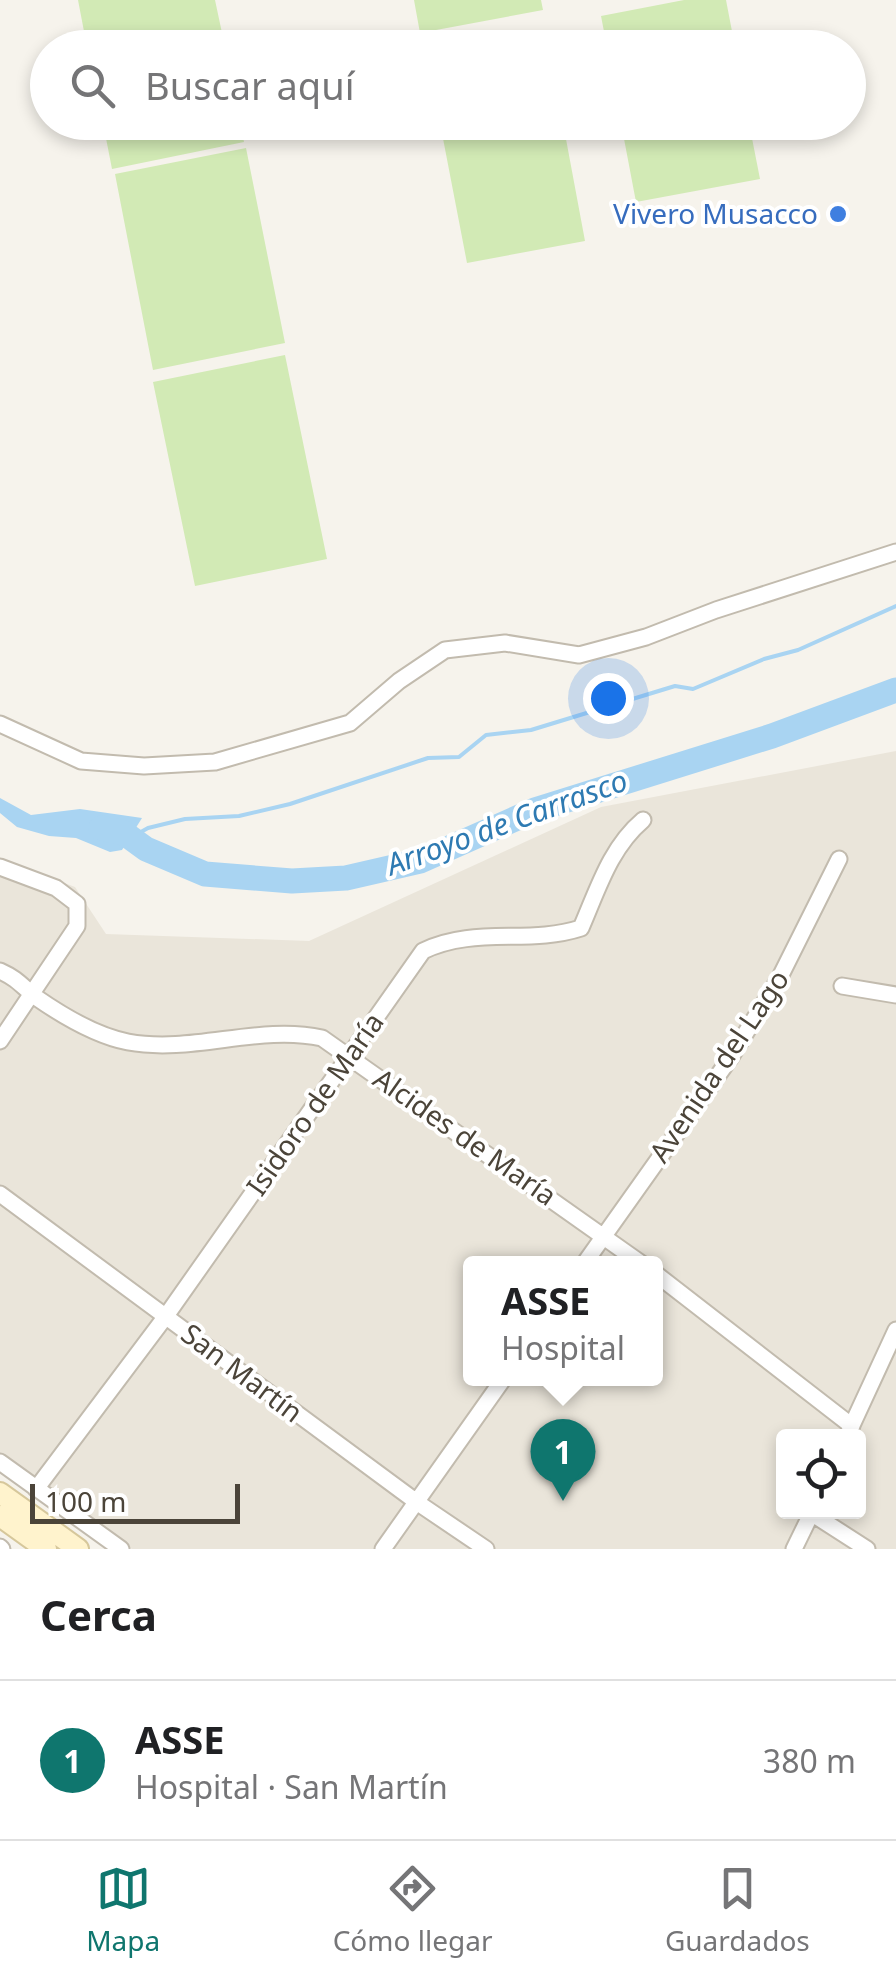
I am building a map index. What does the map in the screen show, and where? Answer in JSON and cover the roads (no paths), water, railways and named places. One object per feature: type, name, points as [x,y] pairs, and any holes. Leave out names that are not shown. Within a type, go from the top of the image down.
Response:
[{"type":"main road","points":[[0,1493],[78,1549]]},
{"type":"main road","points":[[0,1516],[46,1549]]},
{"type":"street","points":[[0,724],[81,762],[144,766],[216,762],[350,722],[399,681],[445,650],[505,643],[579,655],[646,637],[716,610],[896,552]]},
{"type":"street","name":"Isidoro de María","points":[[36,1489],[166,1316],[424,950],[474,935],[559,935],[580,928],[610,859],[624,836],[642,820]]},
{"type":"street","name":"Avenida del Lago","points":[[589,1256],[731,1057],[780,977],[839,859]]},
{"type":"street","points":[[0,867],[56,888],[77,904],[77,926],[0,1041]]},
{"type":"street","name":"Alcides de María","points":[[0,971],[21,981],[31,994],[63,1016],[126,1042],[206,1043],[295,1032],[322,1038],[632,1256]]},
{"type":"street","points":[[842,986],[896,995]]},
{"type":"street","name":"San Martín","points":[[0,1194],[486,1549]]},
{"type":"street","points":[[663,1280],[847,1429]]},
{"type":"street","points":[[850,1429],[894,1342]]},
{"type":"street","points":[[383,1549],[498,1386]]},
{"type":"street","points":[[0,1462],[121,1549]]},
{"type":"street","points":[[794,1549],[808,1519]]},
{"type":"street","points":[[822,1519],[867,1549]]},
{"type":"water","points":[[0,798],[31,815],[80,809],[142,818],[122,850],[110,852],[76,838],[17,827],[0,813]]},
{"type":"waterway","points":[[132,837],[148,828],[185,819],[239,816],[290,804],[428,758],[459,757],[486,735],[531,730],[675,686],[693,689],[764,659],[798,650],[896,606]]},
{"type":"waterway","name":"Arroyo de Carrasco","points":[[101,828],[124,833],[146,849],[205,874],[292,881],[346,878],[420,861],[535,810],[772,736],[896,690]]},
{"type":"place","name":"Vivero Musacco","points":[[838,214]]},
{"type":"place","name":"ASSE","points":[[563,1501]]}]
